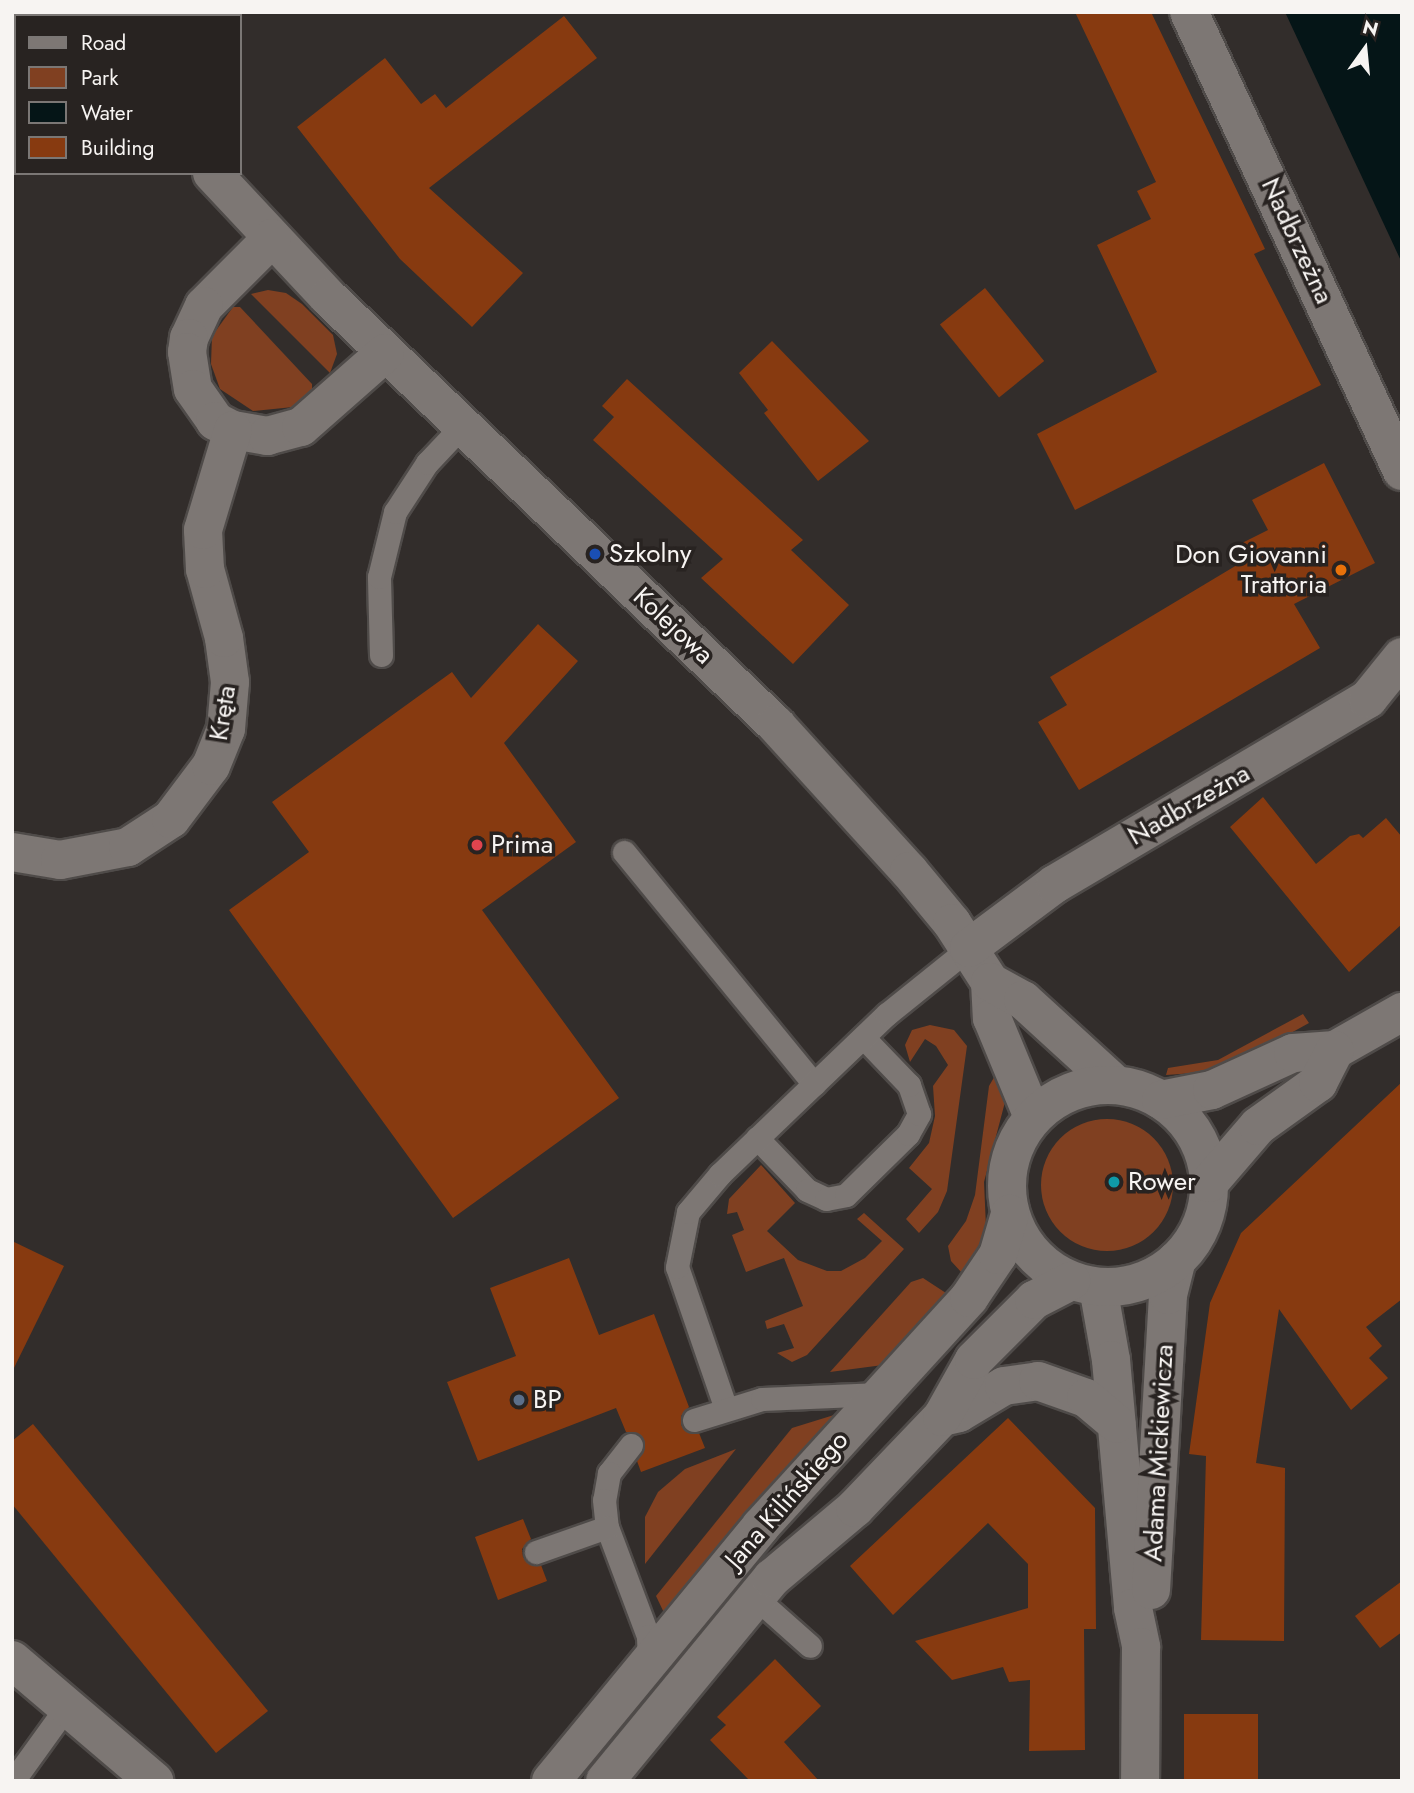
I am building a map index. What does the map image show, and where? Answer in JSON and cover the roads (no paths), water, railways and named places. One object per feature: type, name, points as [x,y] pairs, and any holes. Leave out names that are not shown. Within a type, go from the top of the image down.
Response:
[{"type":"street","name":"Nadbrzeżna","points":[[1189,12],[1402,471]]},
{"type":"street","name":"Kolejowa","points":[[214,175],[385,353],[811,760],[909,871],[970,948],[990,982],[992,1018],[1033,1117]]},
{"type":"street","points":[[272,238],[204,306],[189,338],[188,369],[193,389],[215,421],[233,430],[267,436],[301,427],[385,353]]},
{"type":"street","name":"Kręta","points":[[12,852],[60,860],[128,847],[172,819],[211,766],[226,729],[230,682],[224,638],[205,569],[202,530],[233,430]]},
{"type":"street","name":"Nadbrzeżna","points":[[970,948],[1055,884],[1368,699],[1402,657]]},
{"type":"street","points":[[990,982],[1023,1000],[1116,1085],[1161,1100],[1186,1122],[1203,1150],[1209,1183],[1199,1229],[1177,1260],[1154,1277],[1127,1286],[1084,1284],[1044,1265],[1023,1242],[1010,1214],[1006,1180],[1014,1146],[1033,1117],[1057,1099],[1086,1088],[1116,1085]]},
{"type":"street","points":[[1161,1100],[1212,1090],[1300,1051],[1335,1050],[1402,1012]]},
{"type":"street","points":[[1209,1183],[1250,1134],[1318,1083],[1335,1050]]},
{"type":"street","name":"Jana Kilińskiego","points":[[551,1781],[648,1667],[761,1526],[991,1269],[1010,1214]]},
{"type":"street","name":"Adama Mickiewicza","points":[[1141,1647],[1150,1609],[1168,1294],[1177,1260]]},
{"type":"street","name":"Jana Kilińskiego","points":[[605,1781],[790,1559],[855,1508],[942,1417],[961,1378],[996,1337],[1040,1295],[1084,1284]]},
{"type":"street","name":"Adama Mickiewicza","points":[[1084,1284],[1109,1337],[1133,1608],[1141,1647],[1140,1781]]},
{"type":"street","name":"Jana Kilińskiego","points":[[942,1417],[959,1413],[1004,1386],[1038,1381],[1086,1398],[1117,1424]]},
{"type":"street","points":[[12,1660],[154,1781]]},
{"type":"lane","points":[[381,655],[379,577],[395,512],[426,463],[462,426]]},
{"type":"lane","points":[[624,852],[814,1084]]},
{"type":"lane","points":[[726,1409],[682,1287],[678,1247],[696,1199],[863,1037],[970,948]]},
{"type":"lane","points":[[757,1138],[807,1190],[826,1199],[846,1195],[908,1134],[919,1114],[908,1084],[863,1037]]},
{"type":"lane","points":[[694,1420],[762,1399],[880,1394]]},
{"type":"lane","points":[[631,1445],[615,1461],[605,1487],[607,1527],[638,1599],[648,1636],[648,1667]]},
{"type":"lane","points":[[536,1552],[607,1527]]},
{"type":"lane","points":[[755,1598],[810,1646]]},
{"type":"lane","points":[[13,1781],[67,1706]]},
{"type":"water","points":[[1285,12],[1402,12],[1402,263]]},
{"type":"place","name":"Szkolny","points":[[595,554]]},
{"type":"place","name":"Don Giovanni Trattoria","points":[[1341,570]]},
{"type":"place","name":"Prima","points":[[477,845]]},
{"type":"place","name":"Rower","points":[[1114,1182]]},
{"type":"place","name":"BP","points":[[519,1400]]}]
